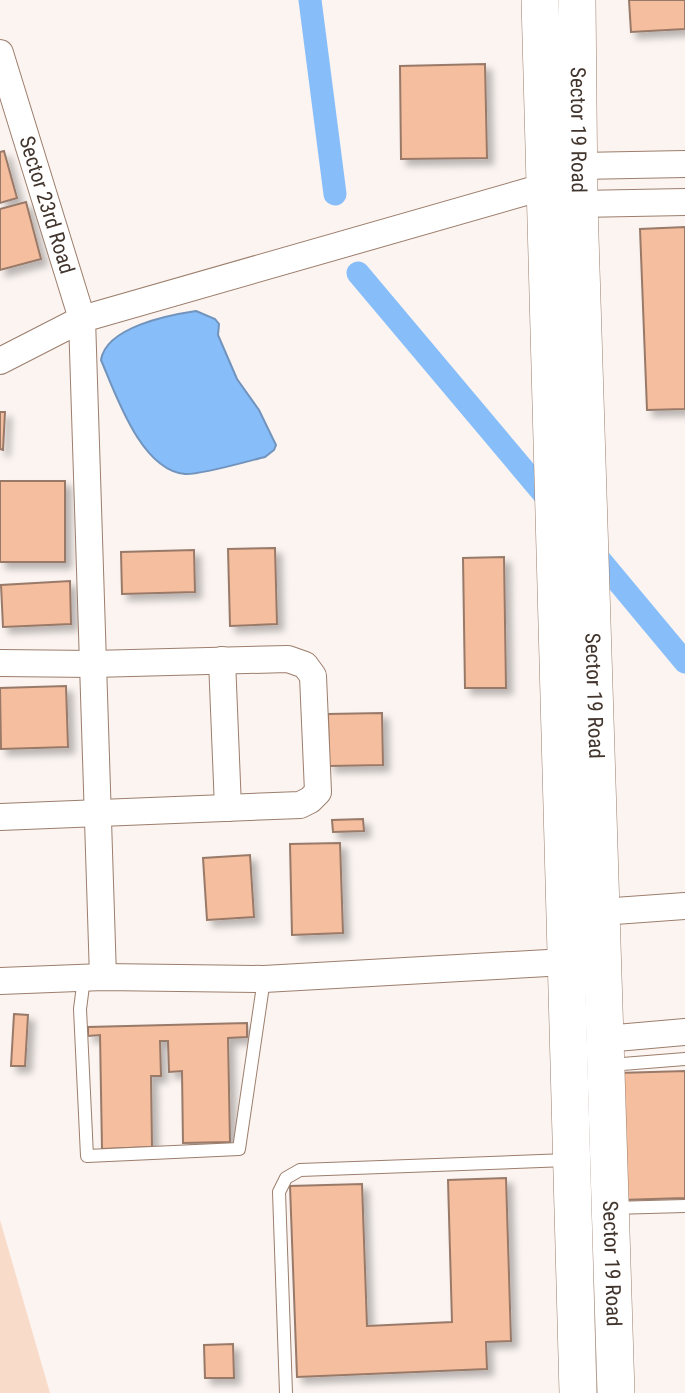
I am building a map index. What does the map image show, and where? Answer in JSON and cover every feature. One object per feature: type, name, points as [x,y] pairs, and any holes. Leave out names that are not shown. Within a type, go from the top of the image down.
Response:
[{"type":"street","name":"Sector 19 Road","points":[[540,0],[543,187],[578,1393]]},
{"type":"street","name":"Sector 19 Road","points":[[577,0],[579,204],[616,1393]]},
{"type":"street","name":"Sector 23rd Road","points":[[0,52],[82,319],[98,813],[94,978]]},
{"type":"street","points":[[0,361],[82,319],[543,187],[579,166],[685,164]]},
{"type":"street","points":[[543,187],[579,204],[685,202]]},
{"type":"street","points":[[0,663],[93,664],[288,659],[304,666],[313,676],[318,792],[300,805],[0,817]]},
{"type":"street","points":[[222,660],[228,808]]},
{"type":"street","points":[[601,912],[685,906]]},
{"type":"street","points":[[0,981],[94,978],[264,979],[603,960]]},
{"type":"street","points":[[606,1052],[685,1032]]},
{"type":"lane","points":[[94,978],[80,1009],[87,1156],[239,1149],[264,979]]},
{"type":"lane","points":[[606,1052],[685,1059]]},
{"type":"lane","points":[[286,1393],[279,1192],[286,1178],[300,1170],[571,1159]]},
{"type":"lane","points":[[610,1208],[685,1206]]},
{"type":"shaded area","points":[[0,1220],[50,1393],[0,1393]]},
{"type":"water","points":[[196,311],[215,319],[219,324],[218,335],[237,379],[259,410],[276,445],[265,457],[185,474],[169,469],[155,459],[143,445],[132,429],[101,360],[105,349],[126,331],[155,320]]},
{"type":"building","points":[[629,0],[685,0],[685,29],[631,32]]},
{"type":"building","points":[[485,64],[487,158],[401,159],[400,66]]},
{"type":"building","points":[[4,151],[17,198],[0,203],[0,152]]},
{"type":"building","points":[[26,202],[41,259],[0,270],[0,209]]},
{"type":"building","points":[[685,227],[685,409],[647,410],[640,229]]},
{"type":"building","points":[[0,412],[5,412],[3,450],[0,449]]},
{"type":"building","points":[[0,481],[65,481],[65,562],[0,562]]},
{"type":"building","points":[[275,548],[277,624],[230,626],[228,549]]},
{"type":"building","points":[[194,550],[195,592],[122,594],[121,552]]},
{"type":"building","points":[[504,557],[506,688],[465,688],[463,558]]},
{"type":"building","points":[[70,581],[71,624],[3,627],[1,585]]},
{"type":"building","points":[[66,686],[68,747],[1,749],[0,688]]},
{"type":"building","points":[[382,713],[383,765],[329,766],[328,714]]},
{"type":"building","points":[[363,819],[364,831],[333,832],[332,820]]},
{"type":"building","points":[[340,843],[343,933],[292,935],[290,844]]},
{"type":"building","points":[[250,855],[254,917],[207,920],[203,858]]},
{"type":"building","points":[[14,1014],[28,1015],[25,1066],[11,1066]]},
{"type":"building","points":[[247,1023],[247,1037],[228,1038],[230,1142],[183,1143],[182,1071],[169,1072],[168,1041],[160,1041],[161,1076],[151,1076],[152,1147],[102,1149],[100,1035],[88,1036],[88,1027]]},
{"type":"building","points":[[685,1071],[685,1198],[621,1200],[618,1073]]},
{"type":"building","points":[[506,1178],[511,1341],[486,1342],[487,1369],[297,1377],[290,1186],[362,1184],[367,1326],[452,1322],[448,1180]]},
{"type":"building","points":[[233,1344],[234,1378],[205,1378],[204,1345]]},
{"type":"waterway","points":[[310,0],[335,194]]},
{"type":"waterway","points":[[358,273],[554,506]]},
{"type":"waterway","points":[[590,548],[685,662]]}]
